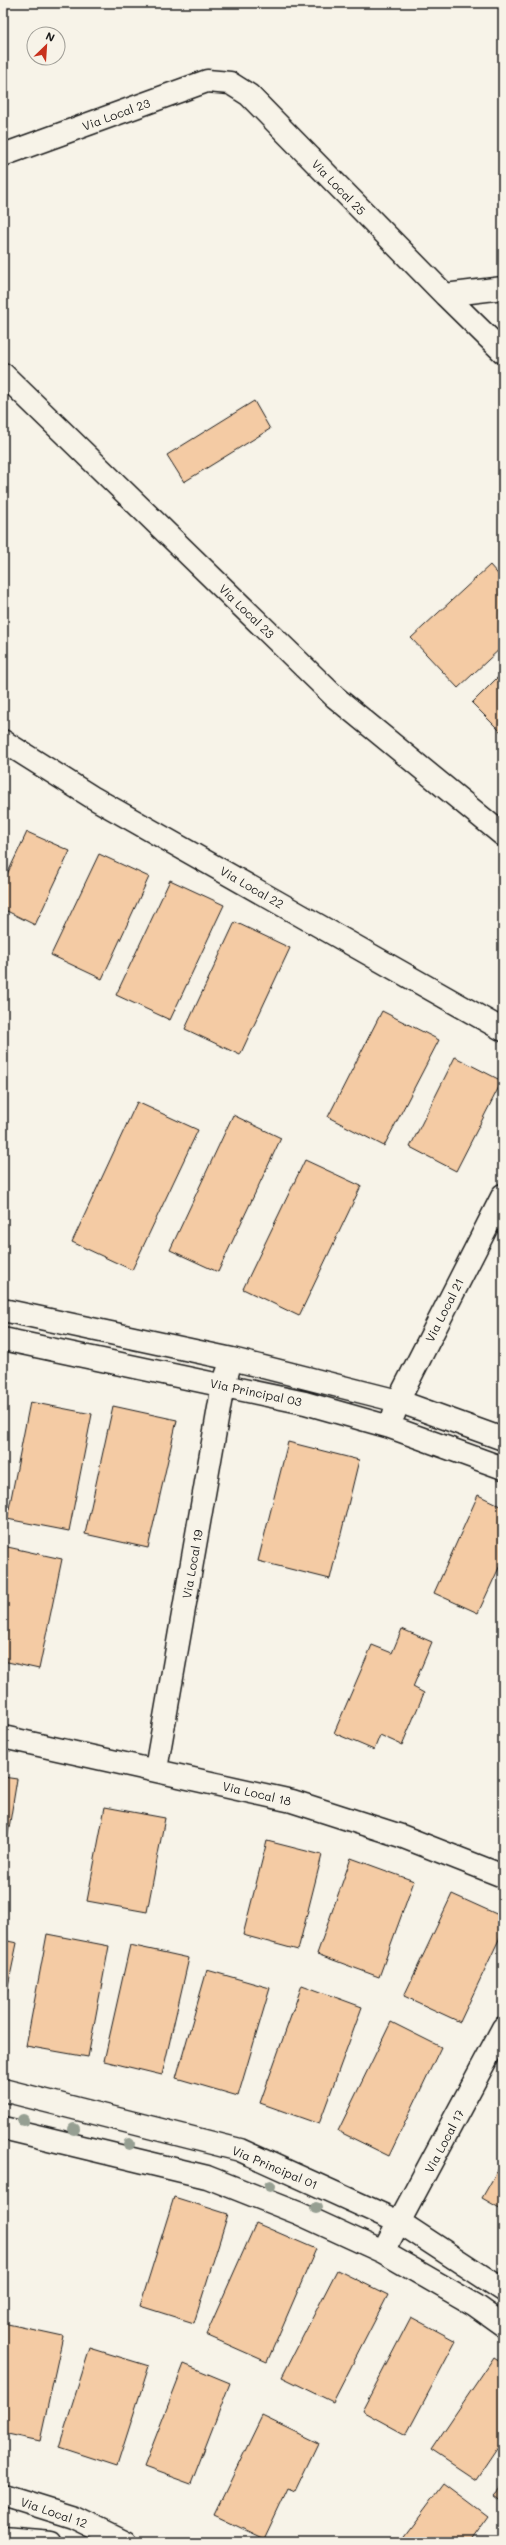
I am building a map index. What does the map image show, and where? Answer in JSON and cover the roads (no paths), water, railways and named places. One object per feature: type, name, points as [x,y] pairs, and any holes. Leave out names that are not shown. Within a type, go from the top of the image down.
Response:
[{"type":"street","name":"Via Local 23","points":[[3,156],[207,80],[230,83]]},
{"type":"street","name":"Via Local 25","points":[[230,83],[249,95],[503,352]]},
{"type":"street","points":[[445,295],[503,288]]},
{"type":"street","name":"Via Local 23","points":[[3,374],[335,696],[503,835]]},
{"type":"street","name":"Via Local 22","points":[[3,741],[92,797],[503,1030]]},
{"type":"street","name":"Via Local 21","points":[[390,1427],[398,1401],[503,1195]]},
{"type":"street","name":"Via Principal 03","points":[[3,1310],[232,1360],[398,1401],[503,1438]]},
{"type":"street","name":"Via Principal 03","points":[[3,1339],[305,1403],[390,1427],[503,1468]]},
{"type":"street","name":"Via Local 19","points":[[156,1769],[224,1385],[232,1360]]},
{"type":"street","name":"Via Local 18","points":[[3,1737],[156,1769],[292,1801],[401,1836],[503,1876]]},
{"type":"street","name":"Via Local 17","points":[[383,2252],[401,2223],[503,2028]]},
{"type":"street","name":"Via Principal 01","points":[[3,2090],[240,2150],[401,2223],[503,2290]]},
{"type":"street","points":[[3,2128],[207,2177],[298,2213],[383,2252],[475,2306],[503,2325]]},
{"type":"street","name":"Via Local 12","points":[[3,2495],[74,2517],[125,2542]]},
{"type":"street","points":[[3,2538],[51,2542]]}]
